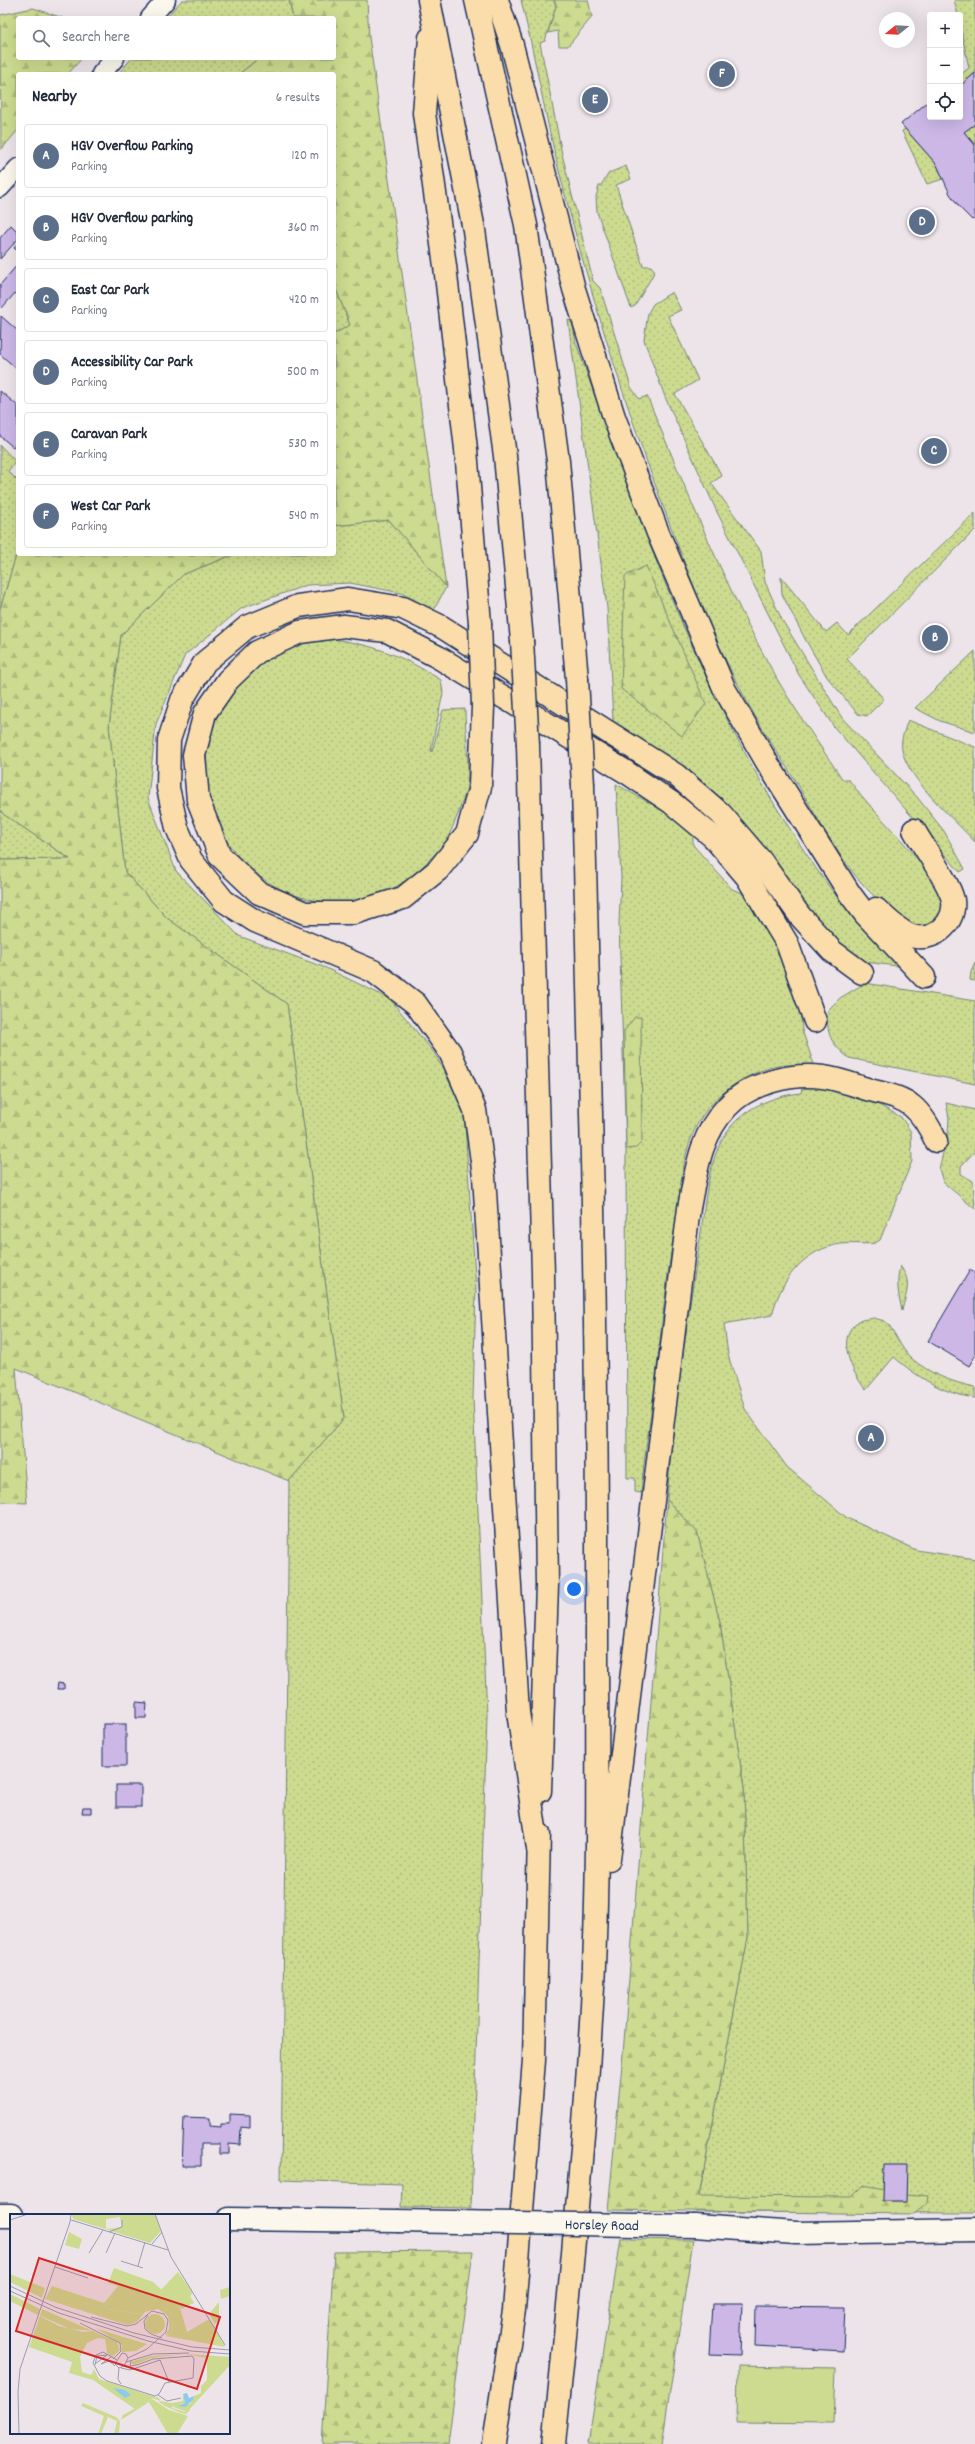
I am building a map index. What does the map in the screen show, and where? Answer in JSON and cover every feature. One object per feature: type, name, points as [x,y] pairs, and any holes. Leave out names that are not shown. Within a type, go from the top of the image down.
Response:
[{"type":"highway","points":[[476,0],[526,225],[558,461],[577,679],[583,785],[594,1217],[597,1548],[597,1829],[593,1985],[574,2253],[554,2444]]},
{"type":"highway","points":[[496,0],[512,45],[574,289],[614,417],[658,533],[725,690],[764,757],[865,914],[924,977]]},
{"type":"highway","points":[[431,7],[424,113],[445,266],[465,442],[480,624],[484,706],[480,786],[467,834],[438,870],[403,898],[354,913],[305,913],[259,893],[220,856],[198,800],[194,755],[205,713],[228,680],[257,652],[300,632],[344,626],[388,631],[438,657],[626,772],[672,803],[713,837],[747,877],[787,943],[815,1021]]},
{"type":"highway","points":[[431,7],[474,230],[505,456],[522,641],[528,745],[543,1274],[547,1585],[538,1849],[534,2060],[514,2310],[494,2444]]},
{"type":"highway","points":[[538,1849],[518,1712],[485,1184],[475,1110],[450,1052],[416,1004],[373,972],[255,921],[224,901],[191,860],[177,828],[168,788],[169,740],[182,700],[205,662],[247,627],[298,606],[348,599],[403,608],[442,627],[676,775],[720,814],[762,862],[800,916],[828,946],[862,973]]},
{"type":"highway","points":[[834,867],[854,889],[899,928],[915,937],[929,936],[948,924],[954,913],[952,898],[914,830]]},
{"type":"highway","points":[[593,1985],[689,1208],[706,1138],[718,1116],[728,1105],[747,1092],[772,1082],[810,1076],[840,1081],[900,1099],[912,1106],[923,1117],[936,1141]]},
{"type":"street","points":[[152,16],[166,0]]},
{"type":"street","points":[[103,72],[113,60]]},
{"type":"street","points":[[0,188],[16,170]]},
{"type":"street","name":"Horsley Road","points":[[230,2218],[695,2226],[796,2234],[975,2230]]},
{"type":"green space","points":[[182,0],[289,0],[293,16],[168,16]]},
{"type":"green space","points":[[289,0],[367,0],[369,37],[446,587],[389,520],[336,526],[336,333],[350,325],[336,289],[336,72],[242,72],[256,60],[336,60],[336,16],[293,16]]},
{"type":"green space","points":[[521,0],[554,0],[556,6],[545,41],[540,43],[562,154],[593,281],[600,288],[631,387],[639,399],[647,396],[692,504],[724,575],[758,645],[777,679],[843,780],[849,780],[870,806],[916,857],[937,886],[944,907],[939,916],[927,925],[921,926],[914,924],[893,912],[864,885],[851,870],[828,836],[769,740],[732,673],[712,631],[653,478],[608,346],[558,167]]},
{"type":"green space","points":[[554,0],[588,0],[592,17],[568,46],[559,46],[558,31],[548,33],[556,6]]},
{"type":"green space","points":[[954,0],[975,0],[975,73],[963,83],[963,73],[969,68],[963,40],[963,12],[957,12]]},
{"type":"green space","points":[[33,8],[57,16],[16,16],[16,60],[80,60],[70,72],[16,72],[16,132],[1,150],[0,15]]},
{"type":"green space","points":[[130,60],[256,60],[242,72],[120,72]]},
{"type":"green space","points":[[975,124],[975,145],[964,132]]},
{"type":"green space","points":[[905,129],[937,165],[943,179],[927,184],[902,131]]},
{"type":"green space","points":[[626,166],[631,179],[616,185],[643,266],[651,266],[655,271],[635,306],[631,308],[597,212],[596,197],[599,186],[609,173]]},
{"type":"green space","points":[[336,289],[350,325],[336,333]]},
{"type":"green space","points":[[672,292],[681,310],[668,316],[698,380],[675,394],[722,476],[711,483],[761,551],[765,582],[782,620],[842,718],[917,797],[944,831],[965,869],[960,872],[834,727],[799,675],[717,512],[665,397],[644,340],[648,313],[653,304]]},
{"type":"green space","points":[[568,320],[572,321],[576,343],[645,532],[696,656],[725,716],[757,775],[816,868],[854,918],[899,964],[897,966],[865,962],[827,941],[741,820],[698,777],[613,721],[607,608]]},
{"type":"green space","points":[[0,445],[16,462],[8,471],[16,479],[16,556],[0,609]]},
{"type":"green space","points":[[975,513],[975,530],[847,659],[884,699],[867,716],[858,714],[827,677],[805,639],[782,594],[781,577],[826,632],[837,623],[848,635]]},
{"type":"green space","points":[[389,520],[446,587],[434,610],[401,593],[350,583],[307,585],[242,608],[185,655],[156,724],[148,798],[176,871],[239,936],[326,968],[390,999],[435,1054],[464,1110],[476,1290],[473,1399],[487,1715],[471,2208],[401,2207],[402,2184],[281,2180],[289,1481],[344,1418],[287,1004],[167,918],[125,872],[109,726],[121,635],[184,574],[230,556],[336,556],[336,526]]},
{"type":"green space","points":[[16,556],[230,556],[184,574],[121,635],[109,726],[125,872],[167,918],[287,1004],[344,1418],[289,1481],[16,1368],[27,1503],[0,1502],[0,860],[70,859],[3,814],[0,809],[0,609]]},
{"type":"green space","points":[[646,566],[706,704],[682,736],[621,689],[625,576]]},
{"type":"green space","points":[[333,639],[364,645],[390,653],[414,664],[441,680],[443,693],[431,750],[432,752],[443,710],[465,709],[468,779],[464,798],[448,837],[428,861],[397,886],[362,900],[327,902],[292,894],[261,877],[235,853],[216,820],[207,782],[206,764],[208,746],[215,721],[233,691],[251,671],[272,655],[284,649],[296,645]]},
{"type":"green space","points":[[975,651],[975,732],[940,721],[915,708]]},
{"type":"green space","points":[[908,720],[975,747],[975,842],[933,799],[913,774],[906,762],[902,750],[902,742]]},
{"type":"green space","points":[[616,784],[680,820],[693,831],[693,845],[732,889],[748,895],[769,930],[798,988],[803,1009],[801,1017],[802,1030],[813,1062],[809,1067],[793,1065],[777,1066],[745,1078],[718,1098],[707,1110],[698,1123],[693,1134],[685,1158],[681,1183],[645,1452],[641,1493],[635,1492],[635,1478],[627,1478],[626,1149],[619,923],[621,878]]},
{"type":"green space","points":[[0,809],[3,814],[70,859],[0,860]]},
{"type":"green space","points":[[975,963],[975,981],[970,980],[971,972]]},
{"type":"green space","points":[[865,983],[975,1001],[975,1084],[849,1058],[837,1048],[833,1043],[829,1032],[828,1010],[840,998]]},
{"type":"green space","points":[[635,1017],[641,1017],[642,1142],[636,1148],[626,1149],[624,1031]]},
{"type":"green space","points":[[803,1084],[829,1089],[879,1105],[901,1117],[911,1132],[912,1161],[880,1240],[875,1243],[835,1245],[823,1249],[802,1262],[786,1281],[780,1292],[772,1315],[724,1324],[728,1355],[745,1409],[787,1467],[847,1518],[916,1550],[975,1559],[975,2213],[696,2212],[748,1937],[744,1789],[720,1622],[697,1532],[667,1500],[676,1404],[707,1187],[719,1145],[733,1124],[750,1110],[769,1100],[801,1093]]},
{"type":"green space","points":[[946,1103],[975,1110],[975,1151],[961,1166],[961,1174],[973,1181],[975,1209],[943,1182],[939,1169],[948,1133],[949,1118]]},
{"type":"green space","points":[[900,1266],[904,1271],[907,1282],[907,1292],[902,1310],[898,1288]]},
{"type":"green space","points":[[874,1318],[882,1320],[889,1325],[907,1354],[918,1364],[941,1377],[975,1387],[975,1398],[952,1393],[932,1384],[894,1357],[866,1390],[855,1374],[851,1365],[848,1355],[848,1336],[852,1328],[859,1321]]},
{"type":"green space","points":[[667,1500],[697,1532],[720,1622],[744,1789],[748,1937],[699,2196],[851,2197],[863,2185],[884,2189],[883,2201],[905,2201],[906,2194],[929,2196],[928,2203],[914,2214],[608,2210],[623,2054]]},
{"type":"green space","points":[[621,2239],[693,2240],[662,2444],[588,2444]]},
{"type":"green space","points":[[473,2251],[448,2444],[322,2444],[334,2252]]},
{"type":"green space","points":[[738,2366],[836,2368],[834,2424],[737,2423]]},
{"type":"building","points":[[975,73],[975,124],[964,132],[975,145],[975,218],[972,220],[960,208],[950,194],[937,165],[901,124],[927,102],[927,120],[963,120],[963,83]]},
{"type":"building","points":[[11,225],[16,230],[16,241],[0,259],[0,238]]},
{"type":"building","points":[[16,266],[16,294],[15,293],[2,308],[0,306],[0,285]]},
{"type":"building","points":[[1,316],[16,329],[16,368],[0,354]]},
{"type":"building","points":[[0,391],[16,404],[16,443],[13,447],[0,436]]},
{"type":"building","points":[[970,1270],[975,1273],[975,1356],[969,1366],[928,1341]]},
{"type":"building","points":[[58,1683],[64,1684],[64,1689],[57,1689]]},
{"type":"building","points":[[136,1702],[147,1703],[146,1718],[136,1718]]},
{"type":"building","points":[[103,1724],[126,1724],[126,1766],[103,1766]]},
{"type":"building","points":[[116,1785],[141,1785],[141,1807],[116,1807]]},
{"type":"building","points":[[83,1807],[91,1807],[91,1813],[82,1813]]},
{"type":"building","points":[[229,2114],[250,2115],[250,2128],[241,2127],[240,2145],[229,2144],[229,2154],[220,2154],[220,2144],[201,2144],[201,2166],[182,2166],[184,2117],[210,2118],[210,2126],[221,2127],[221,2124],[229,2124]]},
{"type":"building","points":[[884,2165],[907,2165],[906,2201],[883,2201]]},
{"type":"building","points":[[712,2304],[742,2304],[740,2355],[709,2354]]},
{"type":"building","points":[[756,2306],[845,2307],[843,2351],[755,2346]]},
{"type":"place","name":"West Car Park","points":[[722,74]]},
{"type":"place","name":"Caravan Park","points":[[595,100]]},
{"type":"place","name":"Accessibility Car Park","points":[[922,222]]},
{"type":"place","name":"East Car Park","points":[[934,451]]},
{"type":"place","name":"HGV Overflow parking","points":[[935,638]]},
{"type":"place","name":"HGV Overflow Parking","points":[[871,1438]]}]
